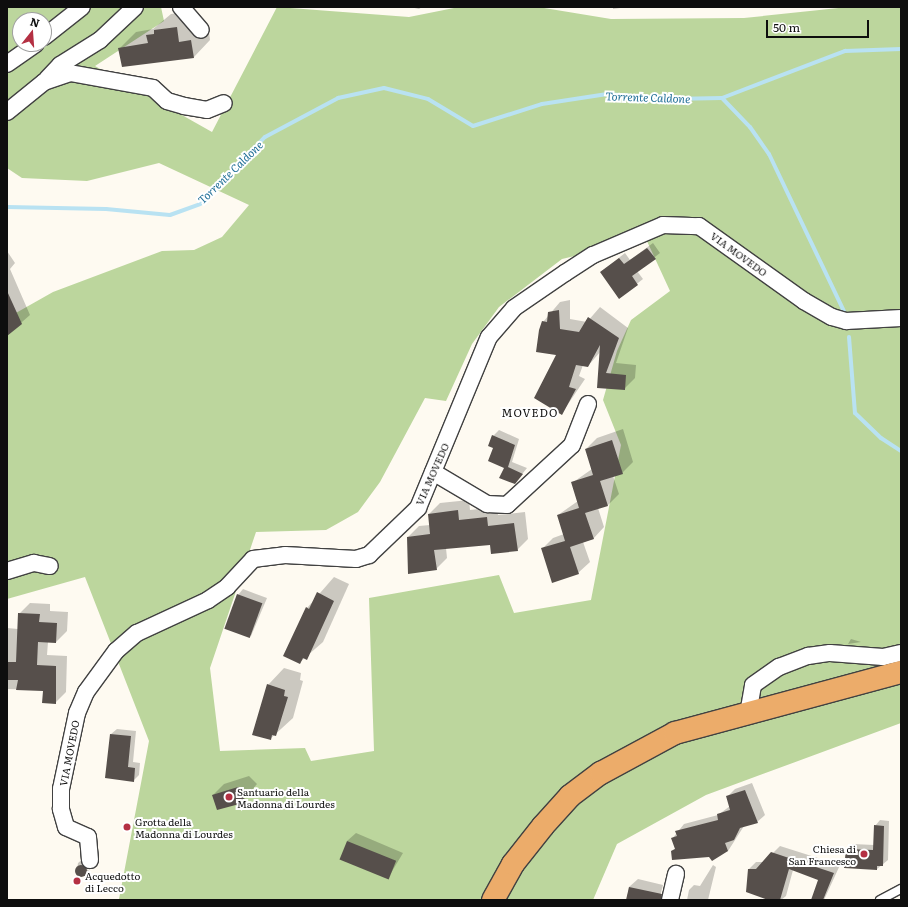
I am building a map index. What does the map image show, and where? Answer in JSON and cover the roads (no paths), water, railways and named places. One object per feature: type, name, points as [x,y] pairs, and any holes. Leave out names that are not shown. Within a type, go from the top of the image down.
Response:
[{"type":"highway","points":[[493,900],[513,864],[543,826],[570,796],[601,772],[675,733],[901,672]]},
{"type":"street","points":[[52,31],[82,7]]},
{"type":"street","points":[[7,112],[44,82],[60,64],[100,40],[135,7]]},
{"type":"street","points":[[181,7],[201,30]]},
{"type":"street","points":[[7,64],[24,52]]},
{"type":"street","points":[[44,82],[70,73],[153,88],[167,101],[184,106],[207,110],[224,103]]},
{"type":"street","name":"VIA MOVEDO","points":[[90,860],[88,837],[66,827],[61,809],[61,789],[77,713],[86,692],[116,651],[138,634],[208,600],[226,587],[253,559],[285,555],[356,560],[369,555],[418,508],[481,351],[514,308],[593,256],[663,225],[699,226],[804,301],[832,317],[846,321],[901,318]]},
{"type":"street","points":[[433,472],[487,504],[508,505],[572,445],[588,404]]},
{"type":"street","points":[[7,571],[34,563],[50,566]]},
{"type":"street","points":[[748,714],[753,685],[793,661],[830,653],[883,657],[901,653]]},
{"type":"street","points":[[670,900],[676,874]]},
{"type":"lane","points":[[880,900],[901,889]]},
{"type":"waterway","name":"Torrente Caldone","points":[[7,207],[106,209],[170,215],[200,204],[265,137],[338,98],[384,88],[428,99],[473,126],[542,104],[607,94],[671,99],[722,98],[845,51],[901,49]]},
{"type":"waterway","points":[[722,98],[750,127],[769,154],[844,311]]},
{"type":"waterway","points":[[849,337],[855,413],[881,438],[901,451]]},
{"type":"place","name":"Santuario della Madonna di Lourdes","points":[[229,797]]},
{"type":"place","name":"Grotta della Madonna di Lourdes","points":[[127,827]]},
{"type":"place","name":"Chiesa di San Francesco","points":[[864,854]]},
{"type":"place","name":"Acquedotto di Lecco","points":[[77,881]]},
{"type":"district","name":"MOVEDO","points":[[530,412]]}]
